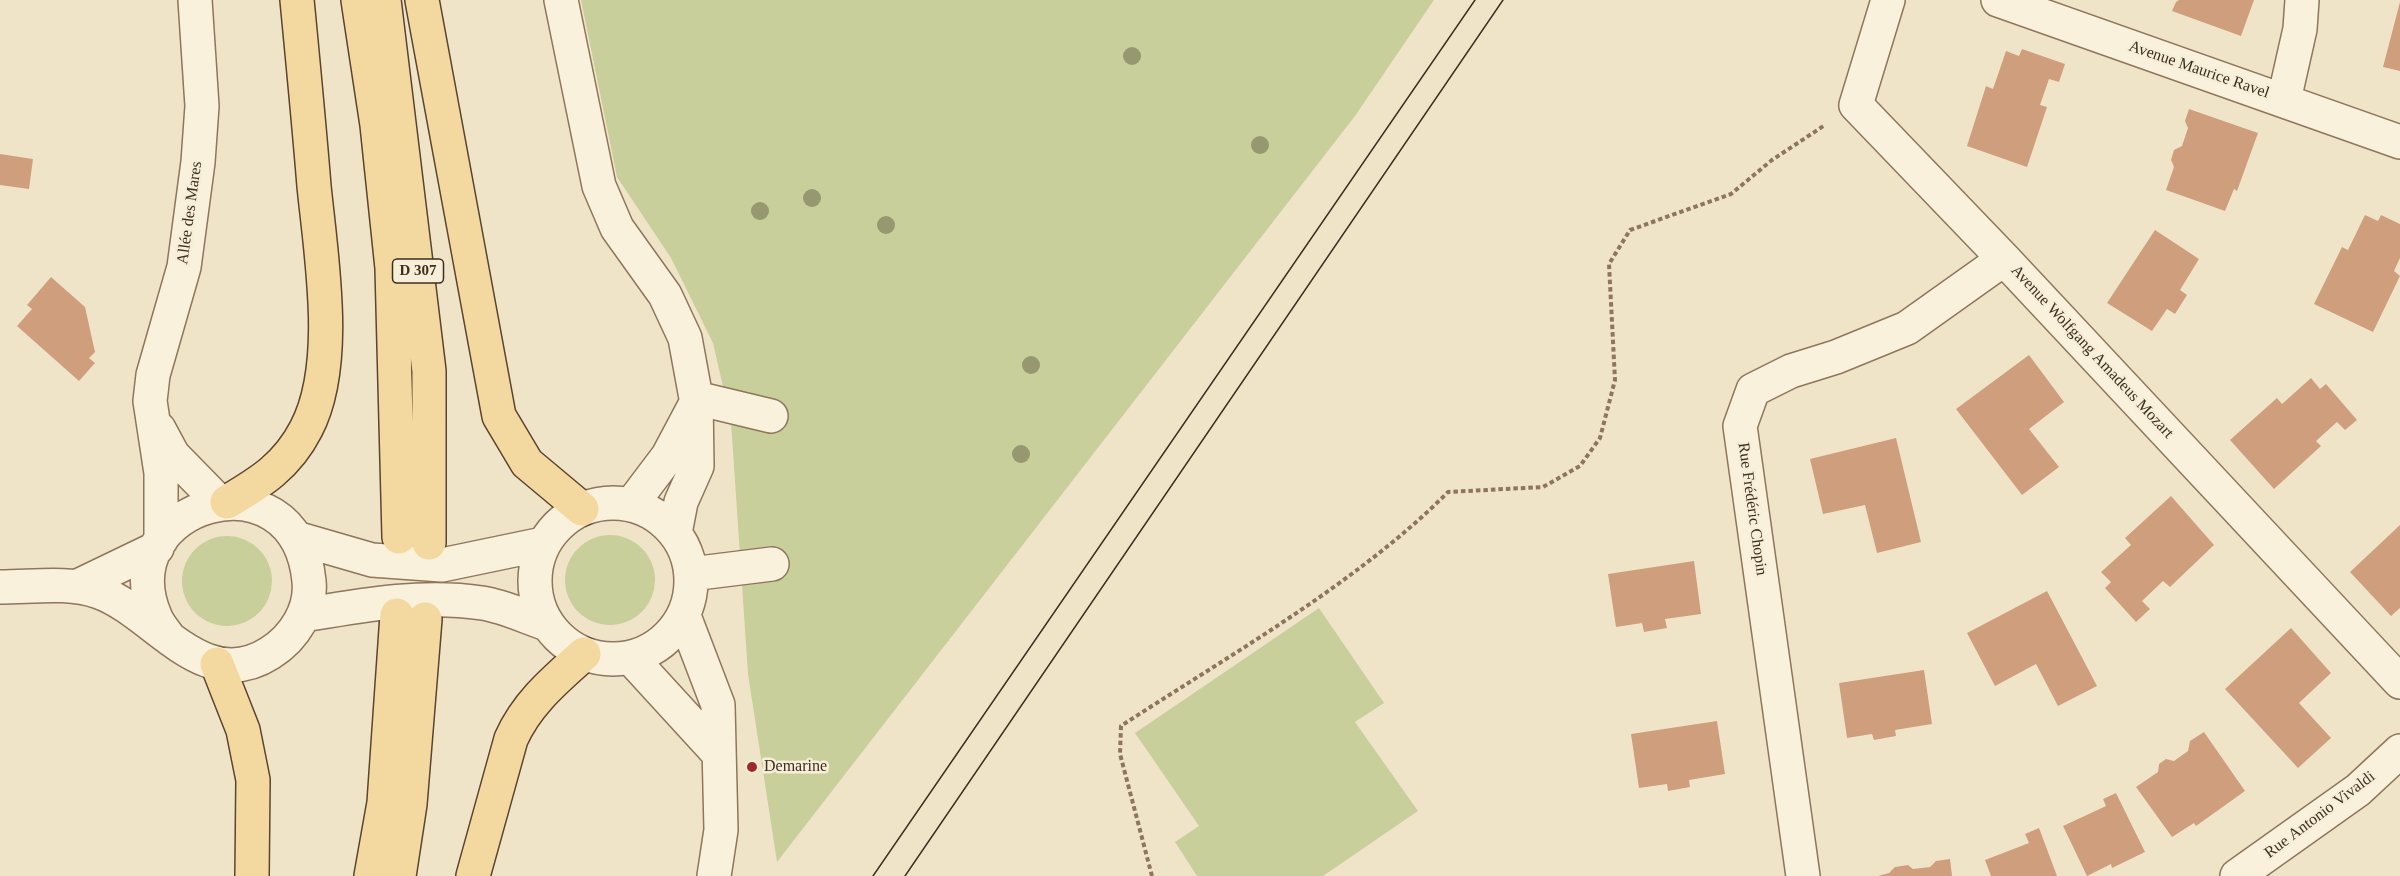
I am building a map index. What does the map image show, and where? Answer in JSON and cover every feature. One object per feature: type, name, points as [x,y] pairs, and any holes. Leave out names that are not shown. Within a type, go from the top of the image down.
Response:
[{"type":"main road","name":"D 307","points":[[357,0],[377,124],[392,268],[414,540],[429,371],[384,0]]},
{"type":"main road","points":[[422,0],[499,416],[527,463],[582,509]]},
{"type":"main road","points":[[224,503],[269,478],[287,457],[306,428],[321,381],[326,308],[298,1]]},
{"type":"main road","points":[[371,876],[411,617],[410,804],[399,876]]},
{"type":"main road","points":[[473,876],[511,739],[520,718],[539,694],[584,654]]},
{"type":"main road","points":[[217,664],[243,730],[253,780],[252,876]]},
{"type":"street","name":"Allée des Mares","points":[[159,544],[162,488],[155,422],[150,402],[153,375],[184,267],[198,162],[202,106],[195,0]]},
{"type":"street","points":[[561,0],[599,186],[617,228],[665,295],[685,338],[695,402],[697,466],[681,502],[675,534]]},
{"type":"street","points":[[1856,105],[1888,0]]},
{"type":"street","name":"Avenue Maurice Ravel","points":[[1998,0],[2400,142]]},
{"type":"street","points":[[2284,100],[2300,29],[2302,0]]},
{"type":"street","name":"Avenue Wolfgang Amadeus Mozart","points":[[1856,105],[2004,259],[2400,682]]},
{"type":"street","name":"Rue Frédéric Chopin","points":[[1803,876],[1740,426],[1753,390],[1791,371],[1836,357],[1906,328],[2004,259]]},
{"type":"street","points":[[631,505],[668,456],[695,402]]},
{"type":"street","points":[[695,402],[771,416]]},
{"type":"street","name":"Allée des Mares","points":[[155,422],[173,455],[224,503]]},
{"type":"street","points":[[0,587],[78,586],[119,600],[170,639],[192,655],[217,664],[244,663],[269,654],[290,637],[304,615],[310,589],[307,562],[296,538],[278,518],[254,506],[224,503],[202,507],[178,520],[159,544],[150,564],[148,591],[155,617],[170,639]]},
{"type":"street","points":[[606,503],[631,505],[655,515],[675,534],[686,553],[691,574],[691,596],[684,616],[670,636],[653,650],[631,658],[607,660],[584,654],[563,642],[547,624],[537,602],[535,582],[537,563],[543,544],[560,523],[582,509],[606,503]]},
{"type":"street","points":[[296,538],[372,560],[442,565],[543,544]]},
{"type":"street","points":[[78,586],[159,544]]},
{"type":"street","points":[[691,574],[772,564]]},
{"type":"street","points":[[304,615],[372,603],[439,599],[484,603],[547,624]]},
{"type":"street","points":[[684,616],[718,705],[721,830],[714,876]]},
{"type":"street","points":[[631,658],[718,753]]},
{"type":"street","name":"Rue Antonio Vivaldi","points":[[2237,876],[2358,790],[2400,751]]},
{"type":"path","points":[[1152,876],[1120,754],[1121,726],[1329,588],[1424,517],[1448,492],[1542,486],[1581,466],[1600,438],[1615,380],[1609,264],[1630,230],[1731,194],[1772,160],[1856,105]]},
{"type":"green space","points":[[581,0],[1434,0],[1355,116],[777,862],[748,674],[731,422],[713,343],[671,258],[617,177]]},
{"type":"green space","points":[[610,535],[627,538],[642,548],[652,563],[655,580],[652,597],[642,612],[627,622],[610,625],[593,622],[578,612],[568,597],[565,580],[568,563],[578,548],[593,538]]},
{"type":"green space","points":[[227,536],[244,540],[259,549],[268,564],[272,581],[268,598],[259,613],[244,622],[227,626],[210,622],[195,613],[186,598],[182,581],[186,564],[195,549],[210,540]]},
{"type":"green space","points":[[1319,608],[1384,703],[1355,722],[1418,811],[1323,876],[1197,876],[1175,842],[1199,826],[1135,733]]},
{"type":"building","points":[[2179,0],[2254,0],[2241,36],[2172,11]]},
{"type":"building","points":[[2400,2],[2400,71],[2383,67]]},
{"type":"building","points":[[2022,49],[2065,64],[2059,82],[2049,79],[2040,105],[2047,107],[2027,167],[1967,146],[1986,86],[1993,89],[2006,51],[2019,56]]},
{"type":"building","points":[[2189,109],[2258,133],[2237,191],[2234,189],[2225,211],[2166,190],[2174,167],[2171,160],[2174,150],[2182,146],[2188,128],[2185,121]]},
{"type":"building","points":[[0,154],[33,159],[29,189],[0,185]]},
{"type":"building","points":[[2365,215],[2378,221],[2381,215],[2400,224],[2400,258],[2394,271],[2400,276],[2373,332],[2314,304],[2342,247],[2348,250]]},
{"type":"building","points":[[2155,230],[2199,259],[2180,290],[2187,295],[2175,314],[2167,309],[2152,331],[2107,303]]},
{"type":"building","points":[[51,277],[85,307],[95,352],[89,358],[95,363],[79,381],[17,326],[32,309],[27,305]]},
{"type":"building","points":[[2029,355],[2064,402],[2029,429],[2059,467],[2022,495],[1956,409]]},
{"type":"building","points":[[2311,378],[2320,389],[2326,384],[2357,420],[2345,430],[2337,422],[2316,441],[2321,446],[2274,489],[2230,440],[2277,398],[2282,404]]},
{"type":"building","points":[[1896,438],[1921,542],[1877,553],[1865,505],[1823,514],[1810,459]]},
{"type":"building","points":[[2171,496],[2214,545],[2170,587],[2163,581],[2142,601],[2150,609],[2136,622],[2105,588],[2111,582],[2101,572],[2131,545],[2125,538]]},
{"type":"building","points":[[2400,525],[2400,608],[2391,616],[2350,572]]},
{"type":"building","points":[[1694,561],[1701,614],[1665,619],[1667,628],[1644,632],[1642,623],[1616,627],[1608,574]]},
{"type":"building","points":[[2047,591],[2097,686],[2058,706],[2036,664],[1995,686],[1967,633]]},
{"type":"building","points":[[2291,628],[2331,673],[2299,703],[2331,738],[2298,768],[2225,689]]},
{"type":"building","points":[[1924,670],[1932,724],[1895,730],[1896,736],[1874,740],[1872,734],[1847,738],[1839,683]]},
{"type":"building","points":[[1717,721],[1725,774],[1689,780],[1690,787],[1668,791],[1667,784],[1639,788],[1631,734]]},
{"type":"building","points":[[2204,732],[2245,791],[2196,826],[2194,823],[2172,837],[2136,787],[2158,772],[2159,764],[2166,759],[2174,761],[2188,751],[2190,741]]},
{"type":"building","points":[[2116,793],[2145,852],[2112,868],[2111,864],[2087,876],[2063,826],[2106,806],[2103,799]]},
{"type":"building","points":[[2039,828],[2057,876],[1991,876],[1985,860],[2029,843],[2025,834]]},
{"type":"building","points":[[1950,859],[1952,876],[1878,876],[1889,873],[1895,867],[1908,865],[1913,869],[1930,867],[1936,861]]},
{"type":"tram line","points":[[873,876],[1475,0]]},
{"type":"tram line","points":[[905,876],[1503,0]]},
{"type":"place","name":"Demarine","points":[[752,767]]}]
